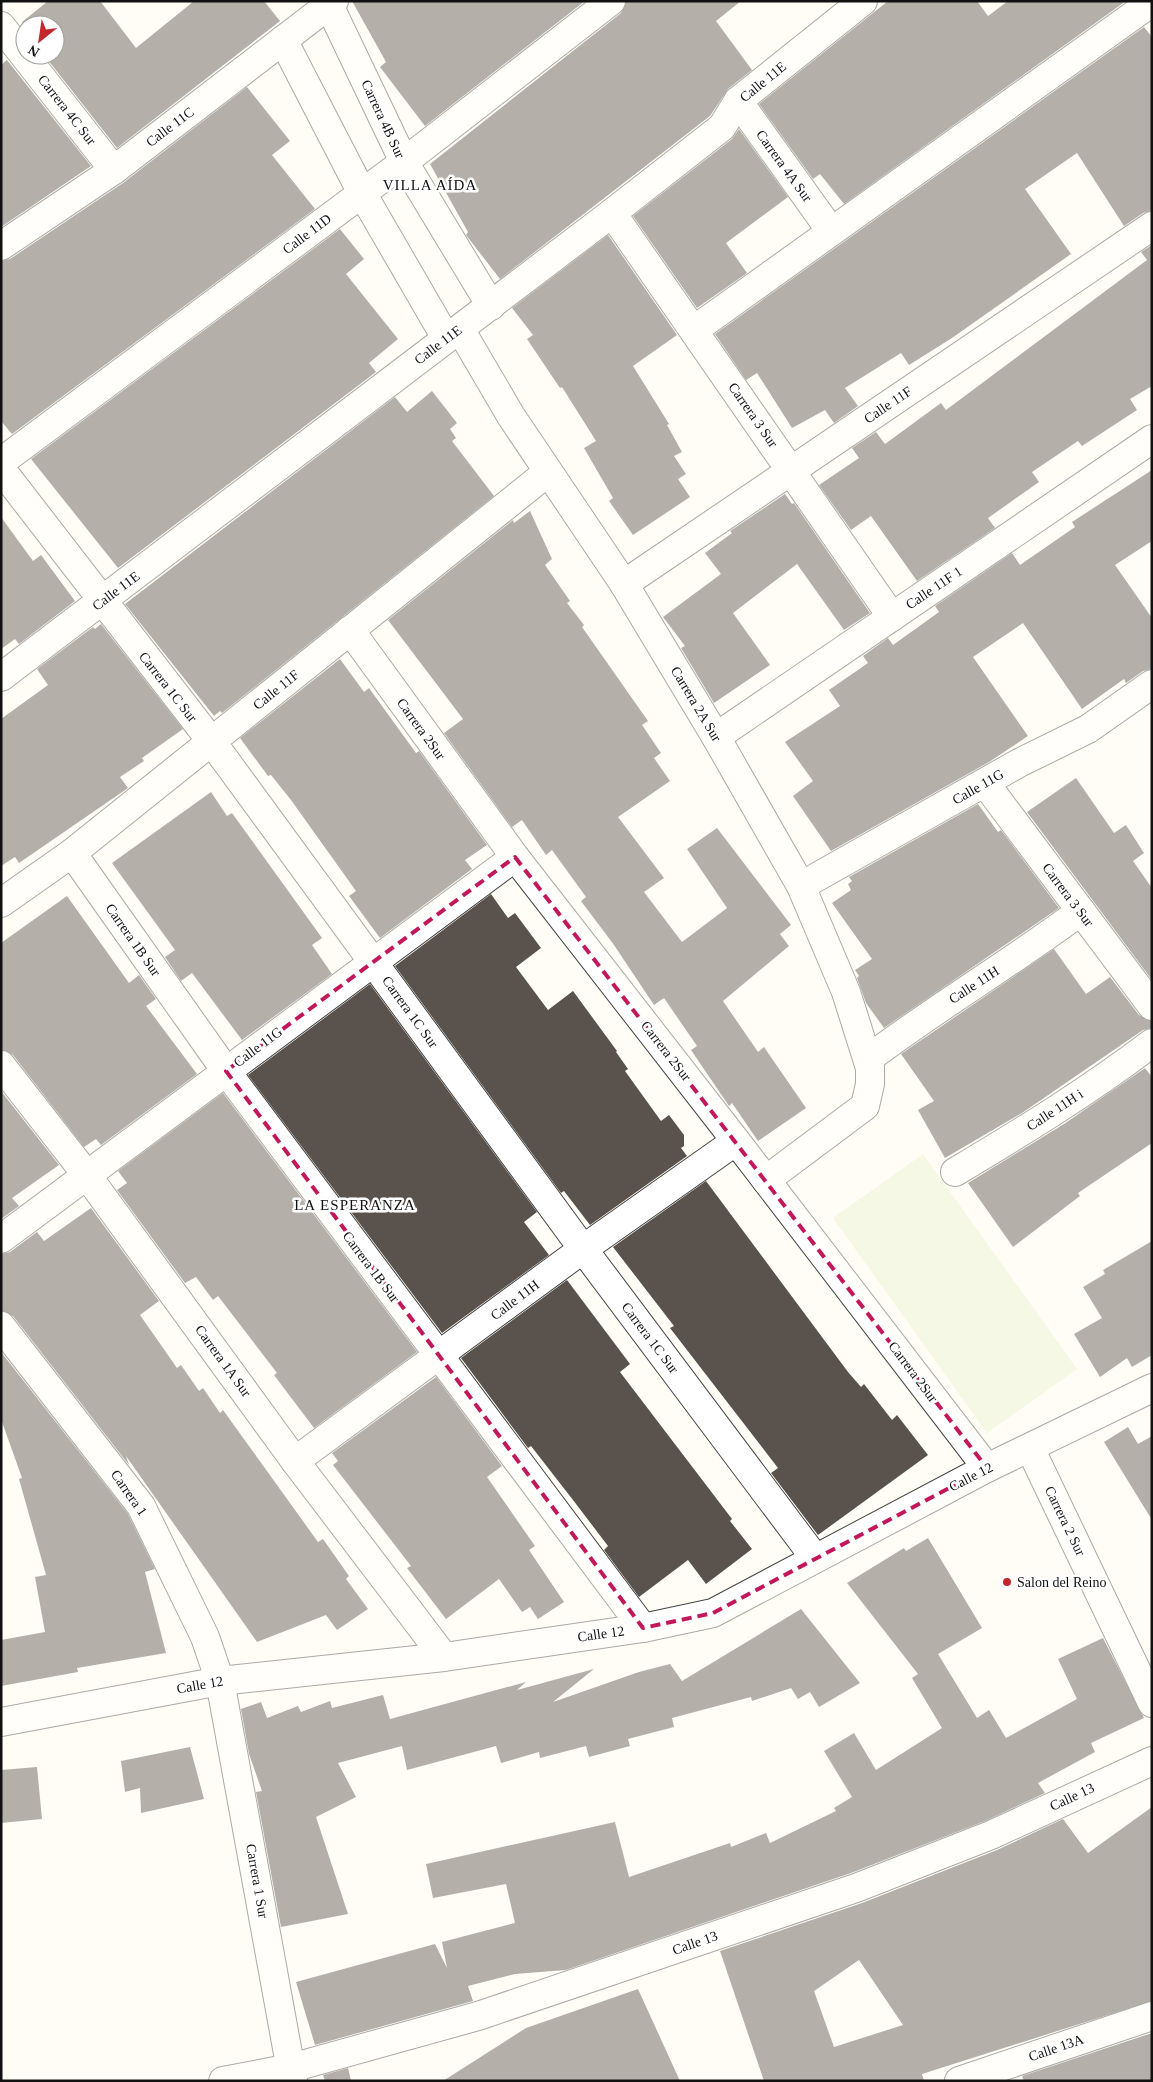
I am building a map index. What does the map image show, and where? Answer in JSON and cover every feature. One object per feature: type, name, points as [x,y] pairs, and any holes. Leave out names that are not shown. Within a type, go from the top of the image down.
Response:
[{"type":"street","name":"Calle 11D","points":[[1,462],[404,162],[611,1]]},
{"type":"street","name":"Calle 11E","points":[[1,677],[612,213],[722,126],[738,101],[863,1]]},
{"type":"street","points":[[694,330],[1152,2]]},
{"type":"street","name":"Carrera 4B Sur","points":[[331,3],[404,162],[491,306]]},
{"type":"street","name":"Calle 11C","points":[[1,246],[114,170],[331,3]]},
{"type":"street","name":"Carrera 4C Sur","points":[[1,26],[114,170]]},
{"type":"street","points":[[283,40],[362,193],[453,333]]},
{"type":"street","name":"Carrera 4A Sur","points":[[738,101],[831,231]]},
{"type":"street","name":"Carrera 3 Sur","points":[[612,213],[892,617]]},
{"type":"street","name":"Calle 11F","points":[[624,584],[1152,226]]},
{"type":"street","name":"Carrera 2A Sur","points":[[453,333],[624,584],[716,737],[801,886],[846,992],[870,1068],[870,1084],[865,1106],[766,1180]]},
{"type":"street","name":"Calle 11F 1","points":[[716,737],[1152,439]]},
{"type":"street","name":"Carrera 1C Sur","points":[[1,468],[102,602],[212,742],[584,1249],[815,1558]]},
{"type":"street","name":"Calle 11F","points":[[1,903],[72,853],[548,472]]},
{"type":"street","name":"Carrera 2Sur","points":[[350,630],[514,857],[736,1141],[987,1468]]},
{"type":"street","name":"Calle 11G","points":[[801,886],[1018,763],[1088,729],[1152,684]]},
{"type":"street","name":"Carrera 3 Sur","points":[[985,783],[1152,1006]]},
{"type":"street","name":"Carrera 1B Sur","points":[[72,853],[226,1072],[643,1628]]},
{"type":"street","name":"Calle 11G","points":[[1,1239],[514,857]]},
{"type":"street","name":"Calle 11H","points":[[868,1059],[922,1018],[981,981],[1081,911]]},
{"type":"street","name":"Calle 11H i","points":[[955,1172],[1071,1100],[1152,1043]]},
{"type":"street","name":"Carrera 1A Sur","points":[[1,1066],[86,1174],[296,1461],[444,1657]]},
{"type":"street","name":"Calle 11H","points":[[296,1461],[584,1249],[736,1141]]},
{"type":"street","name":"Carrera 1","points":[[1,1326],[141,1506],[205,1637],[220,1681]]},
{"type":"street","name":"Calle 12","points":[[1,1722],[220,1681],[444,1657],[643,1628],[713,1613],[987,1468],[1152,1388]]},
{"type":"street","name":"Carrera 2 Sur","points":[[1030,1448],[1152,1703]]},
{"type":"street","name":"Carrera 1 Sur","points":[[220,1681],[292,2074]]},
{"type":"street","name":"Calle 13","points":[[223,2081],[292,2074],[478,2016],[856,1888],[991,1835],[1152,1761]]},
{"type":"street","name":"Calle 13A","points":[[960,2081],[1152,2016]]},
{"type":"highlighted area","points":[[515,857],[987,1468],[713,1613],[643,1628],[226,1071]]},
{"type":"green space","points":[[923,1154],[1077,1369],[987,1433],[833,1218]]},
{"type":"building","points":[[48,1],[100,1],[136,48],[194,1],[264,1],[280,21],[117,148],[52,65],[65,65],[65,15],[31,15]]},
{"type":"building","points":[[352,1],[585,1],[425,126],[380,67],[386,62]]},
{"type":"building","points":[[626,1],[741,1],[716,21],[752,70],[728,89],[710,116],[500,279],[466,235],[468,232],[430,164],[621,13]]},
{"type":"building","points":[[888,1],[977,1],[988,16],[1008,1],[1126,1],[844,204],[820,174],[813,179],[759,104]]},
{"type":"building","points":[[1144,27],[1152,37],[1152,211],[1143,213],[1124,226],[1077,153],[1025,189],[1071,254],[952,338],[909,365],[901,353],[845,388],[858,406],[834,423],[825,410],[792,428],[757,373],[746,380],[715,334]]},
{"type":"building","points":[[7,60],[91,166],[1,227],[1,65]]},
{"type":"building","points":[[247,87],[290,141],[272,155],[315,209],[12,434],[1,421],[1,261],[10,259],[123,183]]},
{"type":"building","points":[[739,129],[788,197],[726,243],[747,273],[697,308],[633,216],[732,139]]},
{"type":"building","points":[[340,229],[364,259],[346,274],[398,339],[369,363],[376,372],[118,568],[31,459]]},
{"type":"building","points":[[608,235],[677,335],[633,366],[669,424],[667,425],[682,452],[674,456],[686,474],[678,479],[690,497],[633,535],[609,501],[613,498],[584,448],[596,441],[562,387],[560,388],[527,339],[533,335],[512,308]]},
{"type":"building","points":[[1152,245],[1152,386],[1130,399],[1137,410],[1082,446],[1078,441],[1032,472],[1039,482],[988,518],[995,528],[917,581],[871,516],[851,530],[819,485],[859,458],[852,448],[876,432],[885,444],[941,403],[946,410],[1147,260],[1141,252]]},
{"type":"building","points":[[432,391],[457,423],[450,429],[456,438],[452,441],[494,496],[222,713],[220,711],[214,716],[125,604],[395,397],[407,412]]},
{"type":"building","points":[[1152,470],[1152,541],[1115,565],[1152,618],[1152,669],[1143,671],[1126,683],[1124,679],[1082,709],[1023,623],[973,657],[1028,736],[989,762],[831,851],[793,796],[813,781],[785,742],[840,706],[829,690],[868,663],[863,656],[888,638],[893,645],[939,612],[935,606],[1012,553],[1020,565],[1075,527],[1072,522]]},
{"type":"building","points":[[785,494],[792,504],[794,503],[870,613],[844,630],[797,564],[733,613],[770,665],[714,703],[681,648],[685,646],[663,617],[721,574],[705,553],[732,533],[730,531]]},
{"type":"building","points":[[530,511],[552,559],[545,565],[570,601],[567,603],[584,625],[582,627],[648,721],[642,725],[661,753],[654,758],[670,781],[618,817],[664,878],[644,892],[682,942],[727,908],[687,849],[717,828],[791,925],[780,934],[789,946],[723,1001],[758,1052],[764,1047],[806,1108],[758,1141],[732,1103],[729,1106],[691,1050],[697,1046],[664,998],[654,1005],[614,945],[581,901],[586,897],[552,850],[546,855],[522,820],[512,827],[444,733],[463,719],[388,620],[513,520],[514,523]]},
{"type":"building","points":[[1,517],[33,561],[41,555],[75,601],[19,644],[15,639],[1,649]]},
{"type":"building","points":[[101,624],[183,729],[142,758],[144,761],[120,777],[128,788],[19,863],[15,857],[1,866],[1,719],[48,685],[37,669],[93,627],[95,629]]},
{"type":"building","points":[[340,659],[364,692],[369,688],[416,753],[419,751],[487,845],[465,860],[472,869],[380,938],[349,896],[356,891],[291,800],[271,775],[268,776],[240,738]]},
{"type":"building","points":[[1076,778],[1114,833],[1126,825],[1144,853],[1133,861],[1152,888],[1152,980],[1027,812]]},
{"type":"building","points":[[211,792],[227,816],[232,813],[322,938],[312,945],[332,974],[242,1040],[192,973],[181,981],[165,957],[175,950],[112,863]]},
{"type":"building","points":[[978,804],[998,832],[1001,830],[1059,908],[884,1028],[866,1003],[857,978],[859,976],[855,970],[872,959],[832,903],[851,890],[848,884],[852,881],[849,877]]},
{"type":"building","points":[[491,894],[508,918],[515,913],[541,948],[516,967],[548,1010],[573,991],[617,1051],[628,1069],[625,1071],[661,1121],[669,1115],[684,1135],[684,1146],[681,1148],[687,1156],[590,1225],[564,1191],[561,1193],[395,966]]},
{"type":"building","points":[[67,896],[129,983],[139,975],[156,999],[146,1006],[197,1074],[101,1145],[96,1139],[84,1147],[13,1055],[1,1050],[1,943]]},
{"type":"building","points":[[1054,949],[1086,994],[1110,977],[1139,1015],[1152,1021],[1152,1028],[1143,1030],[1022,1113],[945,1158],[918,1110],[934,1101],[901,1054]]},
{"type":"building","points":[[370,984],[537,1212],[524,1222],[549,1255],[442,1333],[248,1075]]},
{"type":"building","points":[[1145,1068],[1152,1077],[1152,1143],[1078,1193],[1080,1196],[1013,1247],[968,1183],[1064,1124]]},
{"type":"building","points":[[1,1091],[59,1165],[12,1198],[19,1206],[1,1219]]},
{"type":"building","points":[[223,1093],[417,1352],[314,1428],[274,1375],[277,1373],[218,1296],[213,1300],[196,1277],[185,1283],[117,1190],[127,1183],[118,1171]]},
{"type":"building","points":[[706,1181],[848,1372],[861,1387],[864,1384],[892,1420],[897,1415],[928,1455],[818,1535],[771,1473],[778,1468],[670,1328],[674,1326],[613,1247]]},
{"type":"building","points":[[91,1208],[159,1301],[140,1315],[177,1368],[181,1365],[199,1391],[203,1388],[220,1413],[223,1410],[318,1542],[323,1539],[349,1576],[346,1579],[368,1609],[337,1630],[326,1615],[257,1642],[126,1456],[129,1465],[13,1316],[1,1311],[1,1254],[10,1252],[37,1232],[44,1241]]},
{"type":"building","points":[[1152,1241],[1152,1355],[1132,1367],[1127,1358],[1100,1377],[1074,1334],[1102,1318],[1083,1287],[1105,1274],[1103,1270]]},
{"type":"building","points":[[567,1280],[630,1364],[620,1372],[732,1519],[730,1521],[752,1549],[706,1584],[688,1560],[639,1597],[604,1550],[608,1546],[531,1446],[528,1448],[461,1358]]},
{"type":"building","points":[[1,1352],[128,1514],[155,1569],[145,1572],[166,1653],[77,1668],[78,1672],[1,1686],[1,1640],[45,1632],[35,1577],[46,1575],[19,1479],[22,1478],[1,1419]]},
{"type":"building","points":[[436,1377],[502,1466],[487,1477],[535,1546],[529,1550],[564,1602],[538,1619],[530,1607],[522,1612],[499,1579],[446,1619],[407,1568],[411,1566],[333,1465],[338,1461],[332,1453]]},
{"type":"building","points":[[1128,1427],[1138,1444],[1152,1436],[1152,1520],[1104,1442]]},
{"type":"building","points":[[928,1538],[982,1628],[938,1654],[977,1718],[989,1710],[1006,1738],[1077,1699],[1058,1659],[1103,1638],[1144,1718],[1091,1743],[1095,1752],[1038,1783],[1045,1793],[985,1821],[851,1873],[566,1970],[515,1974],[468,1986],[473,2001],[315,2045],[296,1982],[435,1944],[447,1968],[442,1942],[515,1923],[506,1884],[433,1898],[426,1864],[615,1822],[629,1877],[730,1843],[731,1847],[766,1833],[770,1843],[836,1811],[834,1808],[852,1797],[824,1751],[854,1733],[876,1770],[942,1728],[912,1678],[918,1674],[847,1583],[904,1548],[906,1551]]},
{"type":"building","points":[[801,1609],[860,1683],[819,1707],[810,1692],[798,1699],[791,1688],[752,1701],[751,1697],[672,1718],[674,1727],[628,1739],[630,1746],[589,1757],[586,1746],[540,1758],[539,1752],[501,1763],[496,1746],[407,1770],[402,1746],[338,1763],[356,1797],[316,1817],[348,1914],[281,1927],[256,1792],[262,1791],[249,1754],[241,1709],[261,1702],[267,1718],[298,1706],[301,1712],[330,1701],[332,1708],[383,1695],[390,1719],[526,1682],[517,1690],[594,1669],[553,1702],[639,1672],[670,1664],[682,1681]]},
{"type":"building","points":[[190,1747],[204,1799],[141,1813],[140,1788],[125,1792],[121,1761]]},
{"type":"building","points":[[37,1767],[42,1819],[1,1823],[1,1770]]},
{"type":"building","points":[[1152,1807],[1152,2001],[922,2074],[924,2081],[764,2081],[720,1951],[862,1903],[997,1850],[1063,1819],[1088,1853]],"holes":[[[859,1960],[903,2025],[834,2047],[814,1991]]]},
{"type":"building","points":[[638,1989],[680,2081],[443,2081],[526,2028]]},
{"type":"building","points":[[1152,2033],[1152,2081],[1024,2081],[1022,2076]]},
{"type":"building","points":[[348,2068],[351,2081],[325,2081],[323,2075]]},
{"type":"place","name":"Salon del Reino","points":[[1007,1582]]},
{"type":"district","name":"VILLA AÍDA","points":[[430,185]]},
{"type":"district","name":"LA ESPERANZA","points":[[355,1205]]}]
